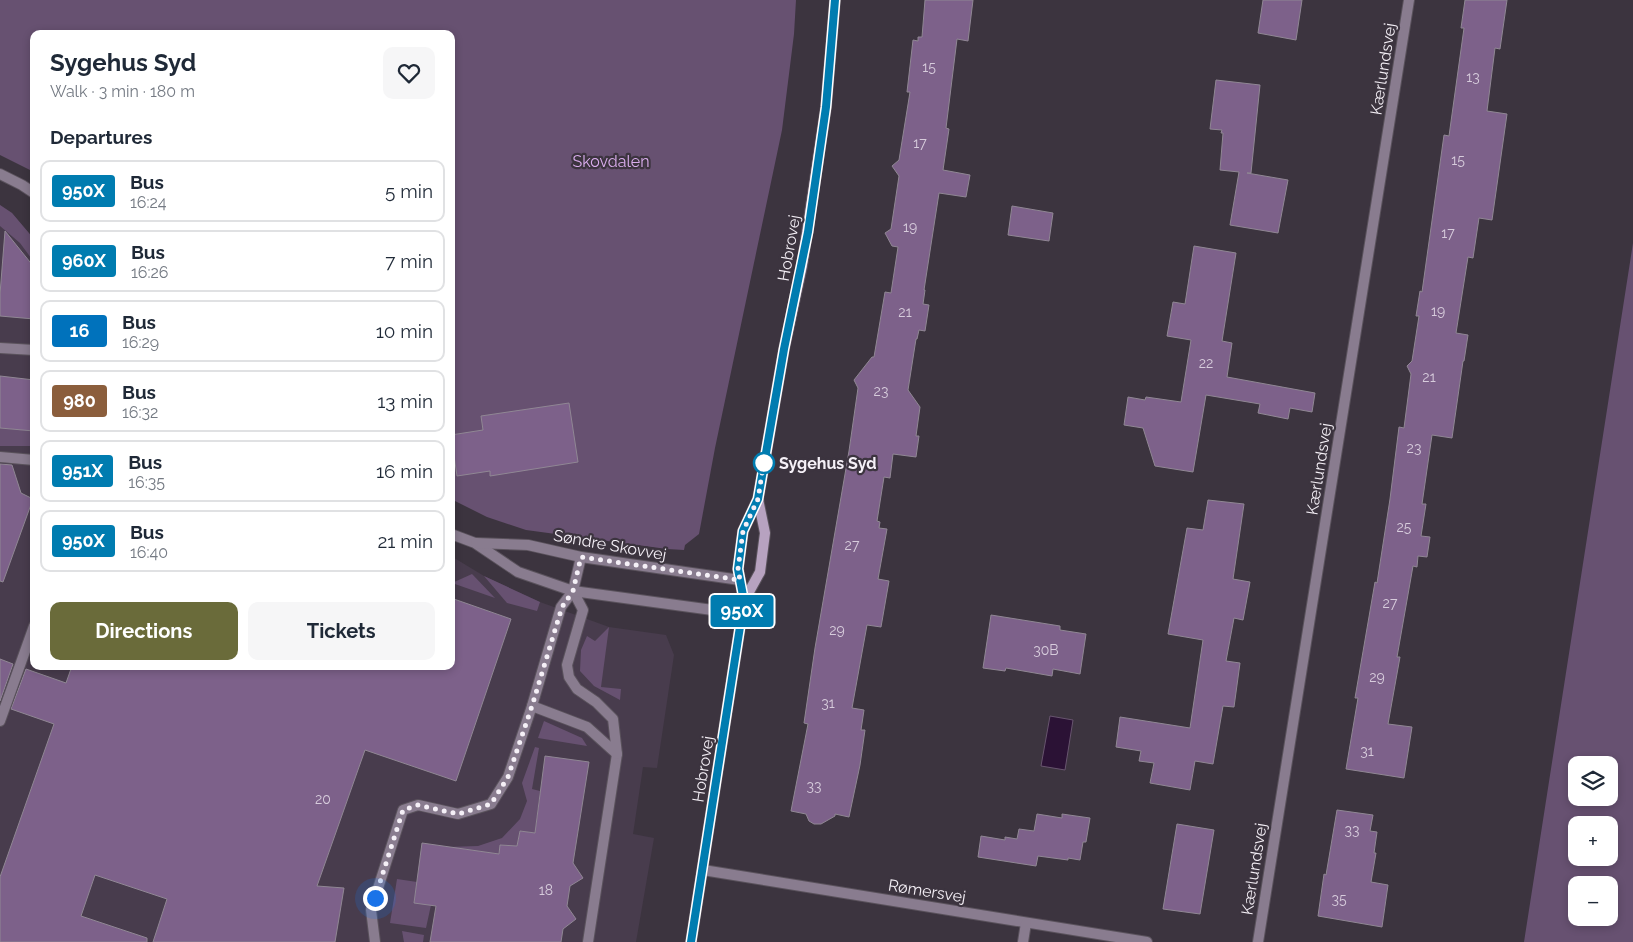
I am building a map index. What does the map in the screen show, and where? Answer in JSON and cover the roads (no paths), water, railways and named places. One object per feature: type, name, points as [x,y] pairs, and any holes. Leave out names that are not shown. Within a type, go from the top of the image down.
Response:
[{"type":"main road","name":"Hobrovej","points":[[691,942],[744,601],[738,569],[743,531],[758,499],[774,403],[802,266],[826,107],[835,0]]},
{"type":"main road","name":"Hobrovej","points":[[744,601],[760,572],[765,533],[758,499]]},
{"type":"street","name":"Kærlundsvej","points":[[1258,942],[1409,0]]},
{"type":"street","points":[[0,174],[30,190]]},
{"type":"street","points":[[0,348],[30,350]]},
{"type":"street","points":[[0,457],[30,460]]},
{"type":"street","name":"Søndre Skovvej","points":[[455,536],[475,543],[518,572],[573,591],[742,614]]},
{"type":"street","name":"Søndre Skovvej","points":[[475,543],[528,545],[581,557],[740,580]]},
{"type":"street","points":[[375,942],[371,910],[403,810],[418,805],[458,814],[491,804],[508,777],[562,607],[573,591],[581,557]]},
{"type":"street","points":[[573,591],[583,610],[567,665],[569,678],[577,690],[596,702],[613,719],[617,754],[588,942]]},
{"type":"street","points":[[0,721],[30,637]]},
{"type":"street","points":[[532,706],[587,727],[617,754]]},
{"type":"street","name":"Rømersvej","points":[[703,870],[1147,942]]},
{"type":"street","points":[[1023,942],[1026,922]]},
{"type":"place","name":"Sygehus Syd","points":[[764,463]]},
{"type":"park label","name":"Skovdalen","points":[[611,161]]}]
